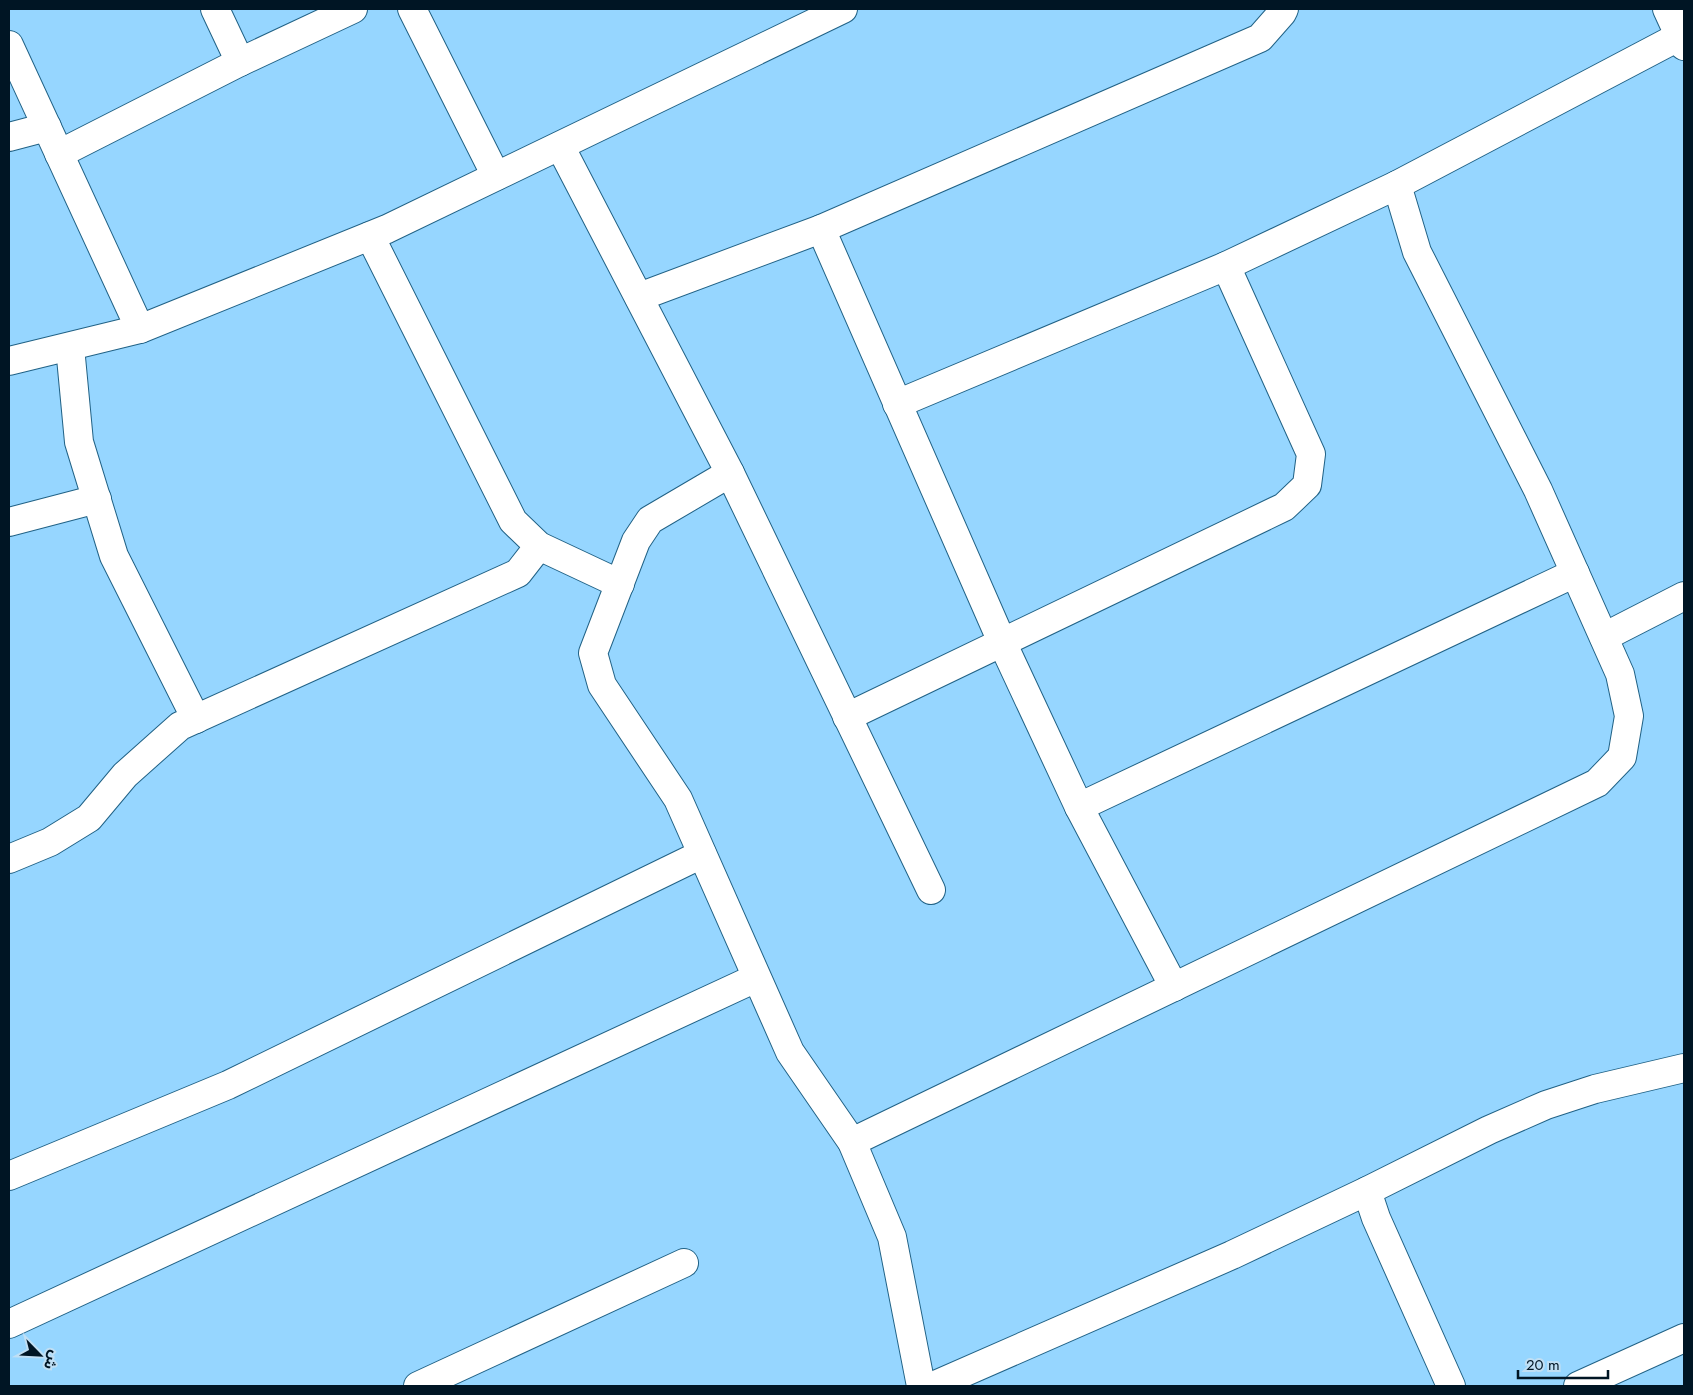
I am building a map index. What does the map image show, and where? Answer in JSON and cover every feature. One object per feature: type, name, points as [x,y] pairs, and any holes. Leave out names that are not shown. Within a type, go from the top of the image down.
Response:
[{"type":"street","points":[[215,9],[240,62]]},
{"type":"street","points":[[59,154],[240,62],[353,9]]},
{"type":"street","points":[[412,9],[496,176]]},
{"type":"street","points":[[9,361],[140,329],[370,236],[843,9]]},
{"type":"street","points":[[639,297],[821,229],[1260,38],[1284,9]]},
{"type":"street","points":[[898,404],[1226,266],[1397,185],[1682,41],[1667,9]]},
{"type":"street","points":[[9,45],[140,329]]},
{"type":"street","points":[[9,137],[47,127]]},
{"type":"street","points":[[560,146],[730,473],[931,890]]},
{"type":"street","points":[[852,1142],[1597,783],[1622,757],[1629,716],[1620,674],[1538,490],[1417,252],[1397,185]]},
{"type":"street","points":[[821,229],[1002,642],[1080,807],[1174,987]]},
{"type":"street","points":[[370,236],[513,521],[540,546],[620,584]]},
{"type":"street","points":[[847,717],[1284,507],[1307,485],[1312,454],[1226,266]]},
{"type":"street","points":[[70,347],[79,442],[114,556],[196,719]]},
{"type":"street","points":[[730,473],[650,520],[636,541],[593,653],[602,685],[678,799],[790,1052],[852,1142],[892,1236],[921,1386]]},
{"type":"street","points":[[9,522],[97,499]]},
{"type":"street","points":[[9,859],[50,842],[89,818],[125,775],[180,726],[518,573],[540,546]]},
{"type":"street","points":[[1080,807],[1575,573]]},
{"type":"street","points":[[1604,637],[1684,596]]},
{"type":"street","points":[[9,1176],[228,1085],[702,854]]},
{"type":"street","points":[[9,1324],[756,978]]},
{"type":"street","points":[[933,1386],[1232,1255],[1490,1130],[1546,1106],[1595,1089],[1684,1068]]},
{"type":"street","points":[[1367,1191],[1376,1218],[1451,1386]]},
{"type":"street","points":[[429,1384],[684,1263]]},
{"type":"street","points":[[1578,1386],[1684,1338]]}]
